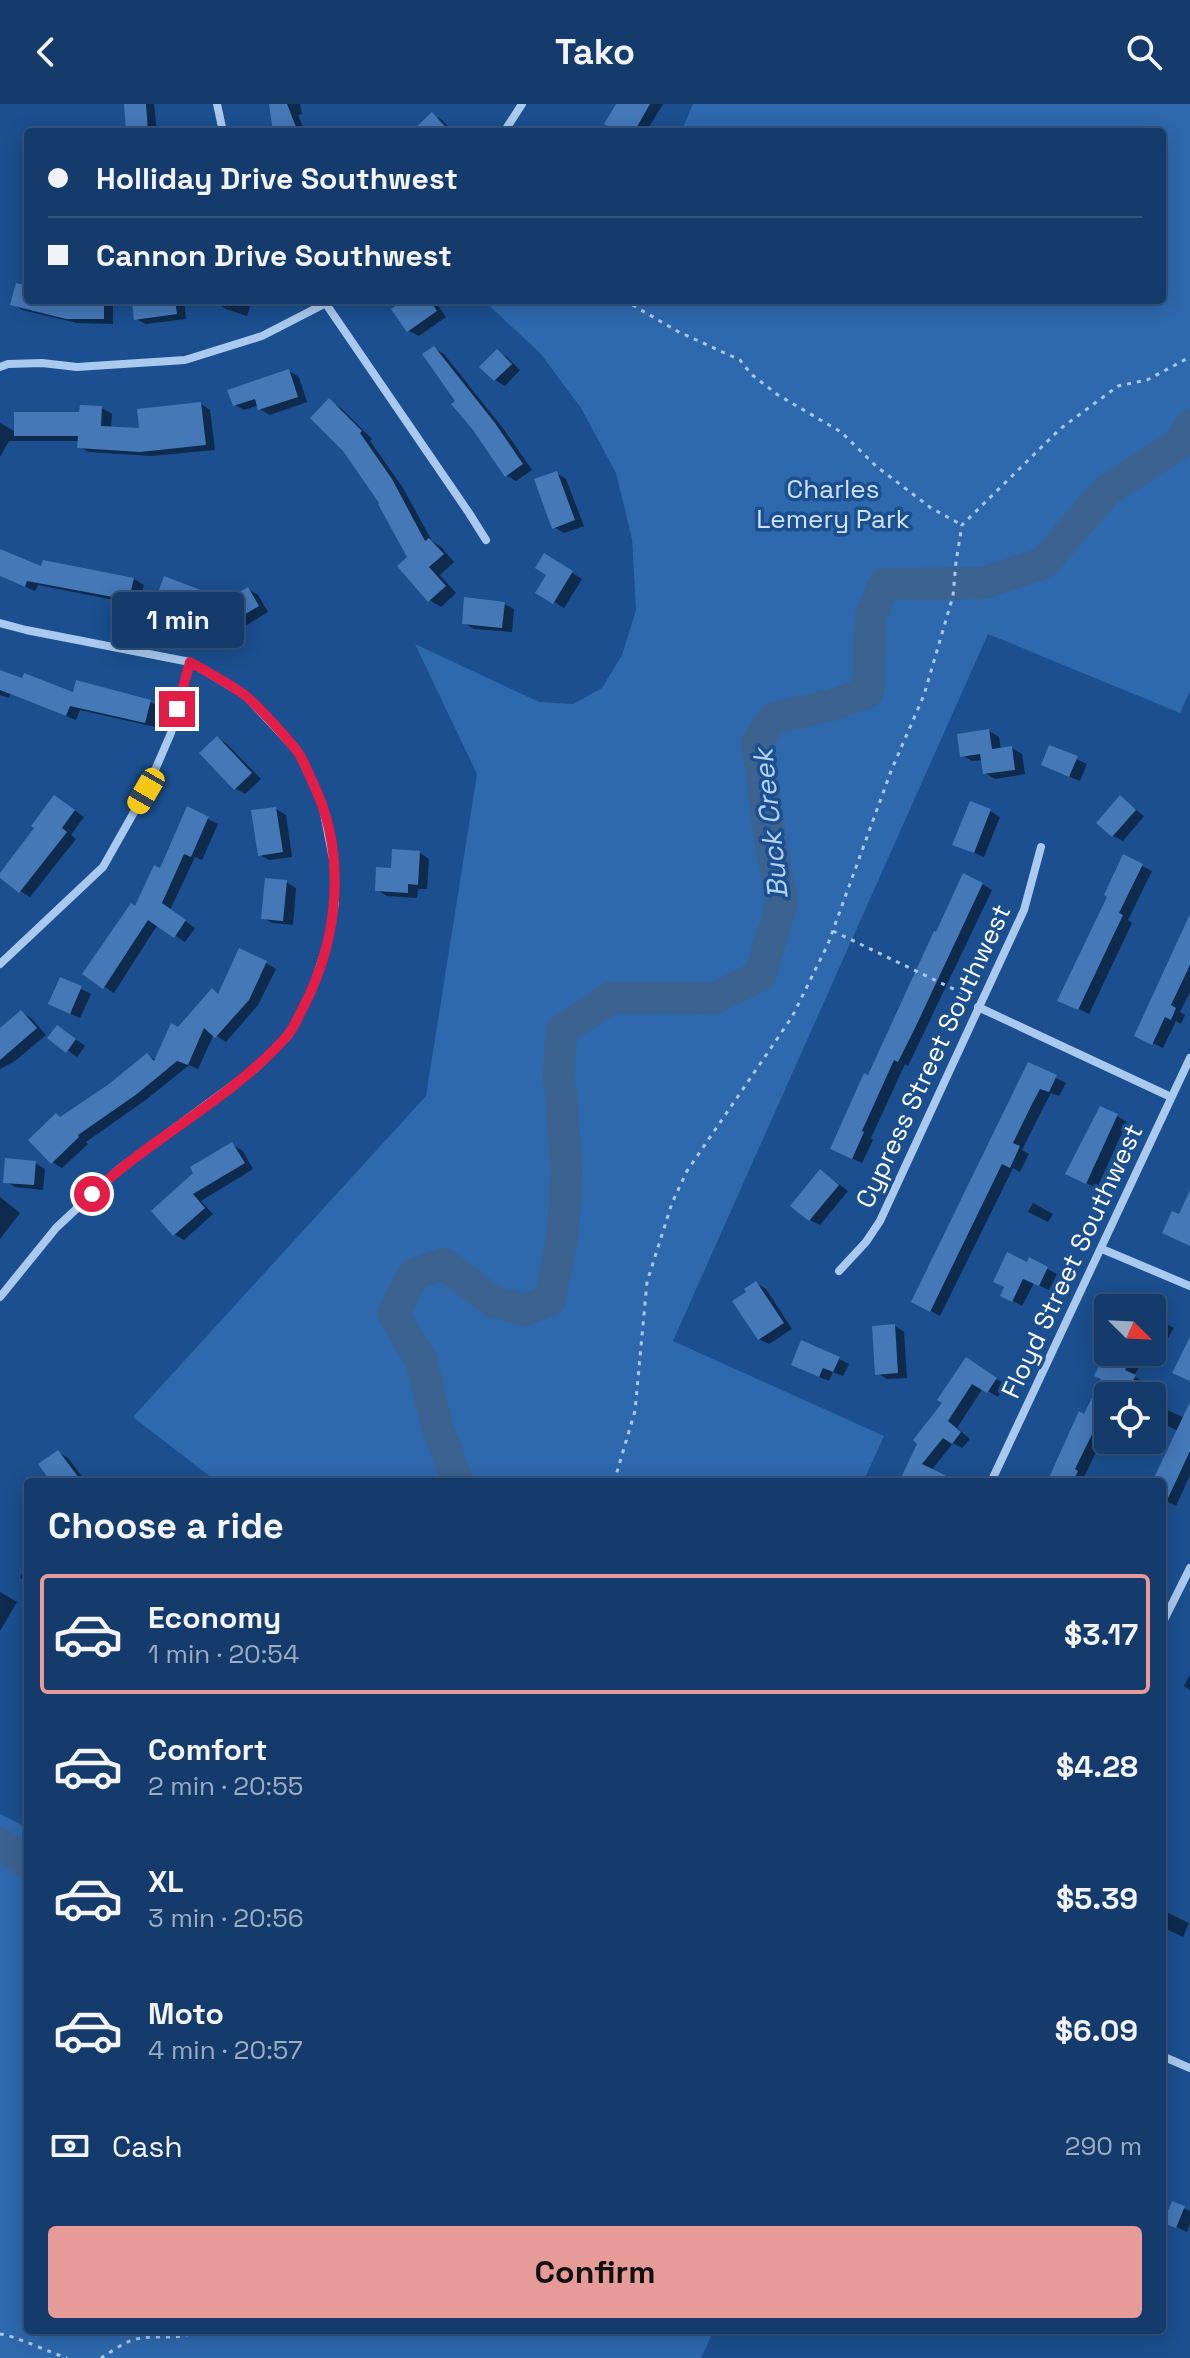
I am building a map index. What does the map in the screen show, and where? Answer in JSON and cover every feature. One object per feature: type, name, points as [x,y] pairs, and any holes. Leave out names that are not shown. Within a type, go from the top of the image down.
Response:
[{"type":"street","points":[[217,104],[222,128]]},
{"type":"street","points":[[507,128],[522,104]]},
{"type":"street","points":[[0,367],[42,363],[77,367],[185,360],[262,336],[322,304]]},
{"type":"street","points":[[330,304],[486,540]]},
{"type":"street","points":[[0,623],[190,662],[245,695],[298,752],[322,803],[334,864],[335,903],[328,941],[313,987],[289,1035],[256,1068],[119,1169],[56,1228],[0,1297]]},
{"type":"street","points":[[2,963],[103,867],[146,791],[171,733],[190,662]]},
{"type":"street","name":"Cypress Street Southwest","points":[[839,1271],[866,1242],[880,1221],[1024,910],[1041,847]]},
{"type":"street","points":[[0,951],[2,963]]},
{"type":"street","points":[[980,1004],[1171,1097]]},
{"type":"street","name":"Floyd Street Southwest","points":[[993,1478],[1190,1058]]},
{"type":"street","points":[[1102,1249],[1190,1286]]},
{"type":"street","points":[[1166,1616],[1190,1570]]},
{"type":"street","points":[[1166,2058],[1190,2068]]},
{"type":"path","points":[[631,304],[677,331],[740,360],[751,374],[778,395],[841,432],[876,466],[931,508],[962,525]]},
{"type":"path","points":[[615,1478],[635,1411],[647,1282],[672,1203],[687,1171],[792,1017],[833,931],[891,771],[924,695],[953,596],[962,525],[1060,429],[1118,386],[1147,380],[1190,357]]},
{"type":"path","points":[[833,931],[980,1004]]},
{"type":"path","points":[[0,2334],[67,2358]]},
{"type":"path","points":[[101,2358],[138,2338],[190,2334]]},
{"type":"green space","name":"Charles Lemery Park","points":[[693,104],[1190,104],[1190,691],[1180,713],[988,634],[673,1341],[884,1436],[865,1478],[212,1478],[133,1417],[426,1096],[477,774],[415,644],[539,702],[573,704],[602,688],[622,655],[636,610],[632,539],[616,473],[581,408],[540,353],[487,304],[1166,304],[1166,128],[683,128]]},
{"type":"green space","points":[[0,1814],[24,1826],[24,2334],[712,2334],[701,2358],[0,2358]]},
{"type":"building","points":[[124,104],[146,104],[148,128],[126,128]]},
{"type":"building","points":[[269,104],[287,104],[296,128],[272,128]]},
{"type":"building","points":[[616,104],[650,104],[636,128],[610,128],[604,124]]},
{"type":"building","points":[[432,112],[446,128],[415,128]]},
{"type":"building","points":[[16,283],[24,285],[24,304],[104,304],[104,319],[66,319],[10,305]]},
{"type":"building","points":[[132,304],[176,304],[177,314],[134,320]]},
{"type":"building","points":[[398,304],[433,304],[437,311],[407,332],[391,309]]},
{"type":"building","points":[[434,346],[523,464],[505,477],[451,404],[455,401],[422,354]]},
{"type":"building","points":[[497,349],[512,364],[494,381],[479,367]]},
{"type":"building","points":[[289,369],[298,397],[258,410],[255,399],[233,406],[227,390]]},
{"type":"building","points":[[329,398],[362,431],[360,433],[392,479],[425,541],[429,538],[444,554],[429,567],[446,586],[428,602],[397,566],[407,557],[379,503],[343,451],[310,418]]},
{"type":"building","points":[[201,402],[206,445],[140,452],[77,448],[78,436],[14,436],[14,412],[79,412],[80,405],[102,406],[101,426],[139,428],[137,409]]},
{"type":"building","points":[[557,471],[575,520],[552,529],[534,479]]},
{"type":"building","points":[[0,549],[41,566],[43,560],[134,578],[129,600],[27,581],[25,587],[0,576]]},
{"type":"building","points":[[544,553],[573,571],[553,604],[535,593],[546,575],[535,568]]},
{"type":"building","points":[[164,576],[206,592],[198,613],[156,598]]},
{"type":"building","points":[[248,587],[259,606],[227,625],[215,607]]},
{"type":"building","points":[[464,597],[505,602],[502,628],[462,624]]},
{"type":"building","points":[[0,670],[22,678],[24,673],[73,692],[76,680],[151,700],[145,723],[70,706],[66,716],[0,690]]},
{"type":"building","points":[[989,729],[992,749],[1012,746],[1015,770],[983,774],[980,754],[960,757],[957,734]]},
{"type":"building","points":[[217,736],[252,773],[234,790],[199,753]]},
{"type":"building","points":[[1049,745],[1078,756],[1069,777],[1041,765]]},
{"type":"building","points":[[54,795],[75,810],[62,828],[67,832],[19,893],[0,878],[0,873]]},
{"type":"building","points":[[1120,795],[1136,810],[1112,837],[1096,823]]},
{"type":"building","points":[[970,801],[991,809],[974,853],[952,845]]},
{"type":"building","points":[[187,806],[209,816],[191,857],[184,854],[162,903],[186,920],[174,938],[148,920],[103,989],[82,974],[131,903],[135,906],[154,865],[160,868]]},
{"type":"building","points":[[276,807],[283,852],[258,856],[251,810]]},
{"type":"building","points":[[392,849],[420,851],[418,885],[408,884],[408,893],[375,891],[376,867],[391,868]]},
{"type":"building","points":[[1123,854],[1143,864],[1119,913],[1123,915],[1078,1010],[1057,1001],[1107,897],[1104,895]]},
{"type":"building","points":[[963,873],[983,883],[898,1062],[894,1060],[852,1159],[830,1149]]},
{"type":"building","points":[[265,878],[287,880],[283,921],[261,919]]},
{"type":"building","points":[[1190,914],[1190,965],[1171,1005],[1176,1008],[1171,1020],[1165,1017],[1152,1045],[1134,1036]]},
{"type":"building","points":[[239,948],[267,961],[249,1000],[215,1038],[204,1028],[188,1065],[177,1061],[137,1094],[78,1135],[51,1164],[28,1140],[56,1113],[60,1117],[109,1084],[147,1053],[154,1061],[171,1023],[178,1027],[212,988],[218,994]]},
{"type":"building","points":[[60,977],[82,986],[70,1014],[48,1004]]},
{"type":"building","points":[[21,1010],[37,1028],[0,1060],[0,1028]]},
{"type":"building","points":[[57,1025],[76,1039],[66,1053],[47,1038]]},
{"type":"building","points":[[1028,1062],[1057,1075],[1049,1092],[1040,1089],[1013,1143],[1020,1146],[1010,1168],[1002,1164],[930,1312],[911,1302]]},
{"type":"building","points":[[1100,1106],[1118,1114],[1086,1184],[1065,1174]]},
{"type":"building","points":[[232,1142],[245,1163],[193,1194],[205,1208],[173,1236],[151,1211],[193,1173],[190,1167]]},
{"type":"building","points":[[5,1158],[36,1161],[34,1185],[3,1183]]},
{"type":"building","points":[[820,1169],[839,1185],[809,1221],[790,1206]]},
{"type":"building","points":[[1190,1190],[1190,1246],[1162,1233],[1172,1211],[1179,1214]]},
{"type":"building","points":[[1007,1252],[1027,1262],[1029,1257],[1048,1267],[1039,1286],[1023,1279],[1012,1302],[1000,1296],[1004,1287],[993,1282]]},
{"type":"building","points":[[756,1281],[784,1323],[758,1340],[732,1301]]},
{"type":"building","points":[[895,1324],[898,1373],[875,1375],[872,1326]]},
{"type":"building","points":[[1190,1337],[1190,1381],[1172,1373]]},
{"type":"building","points":[[801,1340],[840,1357],[833,1372],[823,1368],[819,1377],[791,1365]]},
{"type":"building","points":[[966,1357],[997,1378],[987,1393],[972,1384],[948,1421],[961,1432],[952,1444],[943,1438],[922,1464],[951,1478],[901,1478],[917,1444],[913,1440],[942,1403],[937,1400]]},
{"type":"building","points":[[1099,1366],[1127,1366],[1125,1370],[1136,1375],[1132,1382],[1100,1382],[1101,1379],[1094,1376]]},
{"type":"building","points":[[1094,1393],[1094,1430],[1075,1469],[1078,1471],[1075,1478],[1049,1478],[1079,1411],[1084,1414]]},
{"type":"building","points":[[1190,1402],[1190,1451],[1166,1502],[1166,1478],[1154,1478]]},
{"type":"building","points":[[58,1450],[79,1478],[48,1478],[38,1464]]},
{"type":"building","points":[[1172,2201],[1185,2206],[1176,2228],[1166,2224]]},
{"type":"waterway","name":"Buck Creek","points":[[456,1478],[437,1426],[421,1360],[393,1314],[414,1274],[444,1264],[494,1302],[524,1310],[550,1300],[563,1232],[567,1170],[559,1075],[561,1031],[612,997],[715,998],[760,976],[782,902],[757,742],[774,718],[832,705],[868,692],[871,616],[884,584],[984,583],[1044,563],[1106,491],[1177,445],[1190,426]]},
{"type":"waterway","name":"Buck Creek","points":[[0,1843],[24,1860]]},
{"type":"route","points":[[92,1194],[119,1169],[256,1068],[289,1035],[313,987],[332,922],[334,864],[322,803],[298,752],[245,695],[190,662],[177,709]]}]
